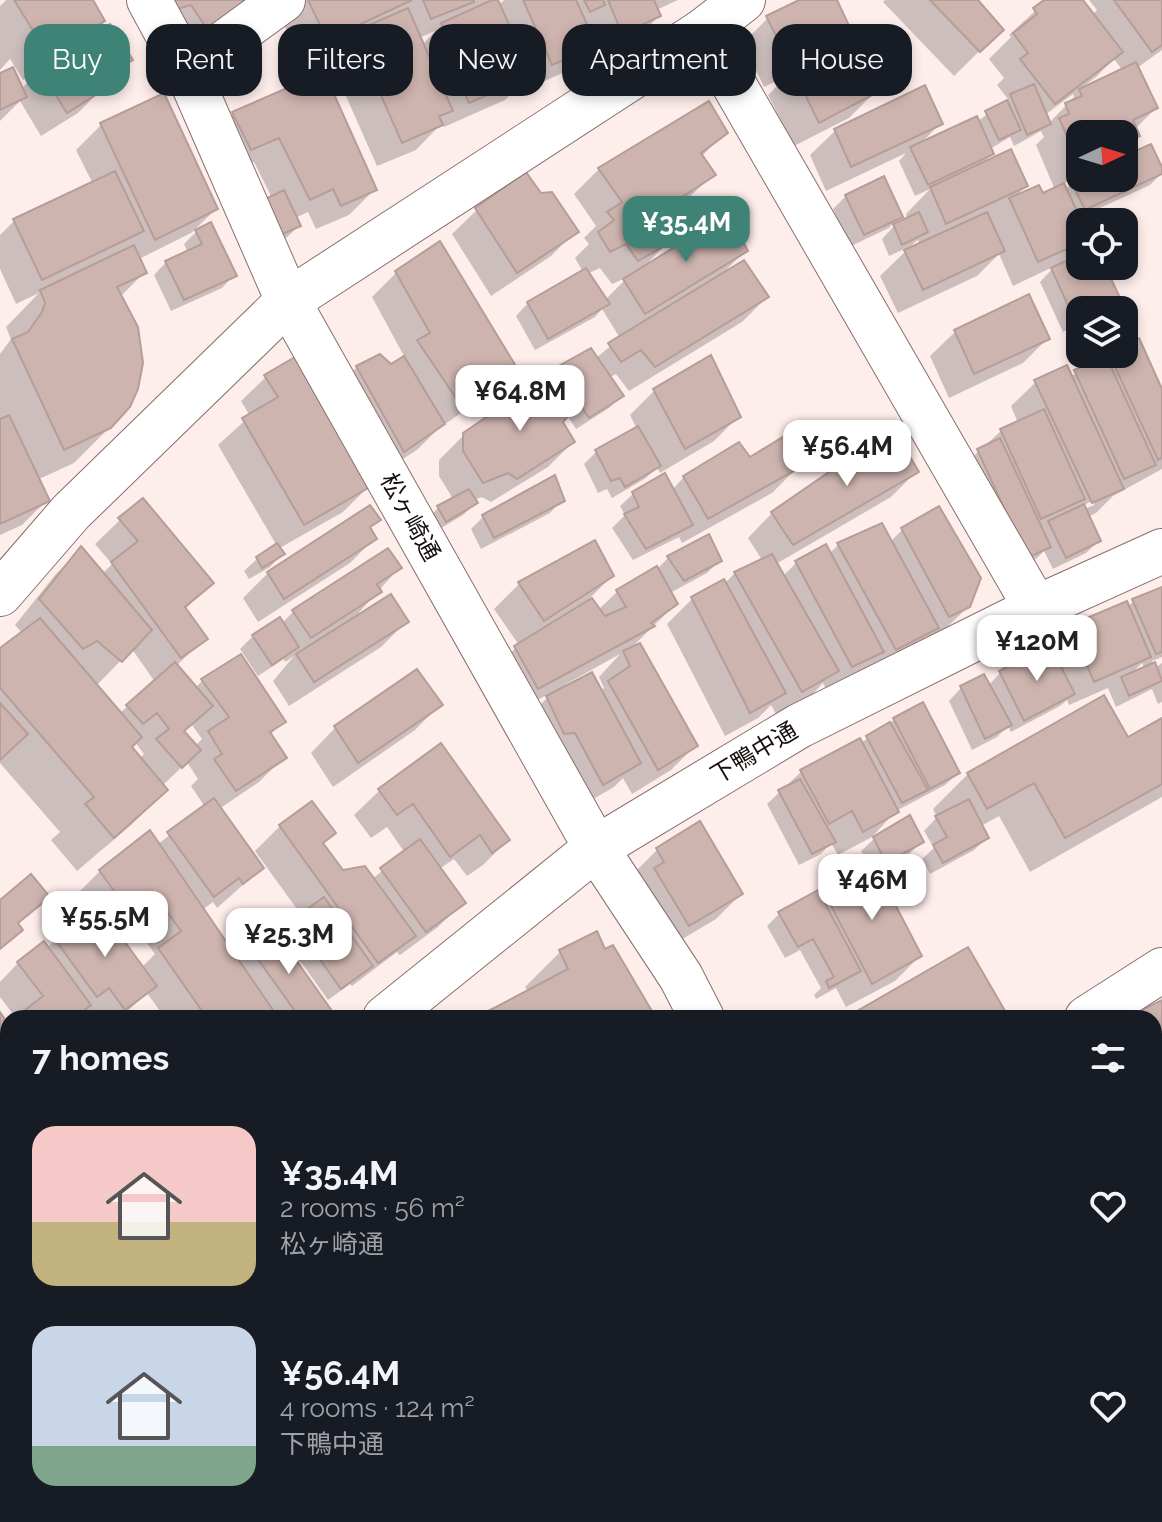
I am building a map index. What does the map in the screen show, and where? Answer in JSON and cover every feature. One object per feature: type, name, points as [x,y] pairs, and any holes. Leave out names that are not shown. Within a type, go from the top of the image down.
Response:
[{"type":"street","name":"松ヶ崎通","points":[[149,0],[162,24]]},
{"type":"street","points":[[250,24],[283,0]]},
{"type":"street","points":[[712,24],[743,0]]},
{"type":"street","name":"松ヶ崎通","points":[[198,96],[288,301],[596,848],[681,977],[698,1010]]},
{"type":"street","points":[[0,594],[71,512],[288,301],[603,96]]},
{"type":"street","points":[[741,96],[1036,608]]},
{"type":"street","name":"下鴨中通","points":[[395,1010],[596,848],[799,726],[1036,608],[1162,551]]},
{"type":"street","points":[[1100,1010],[1162,970]]},
{"type":"building","points":[[14,0],[93,0],[105,21],[100,24],[29,24]]},
{"type":"building","points":[[172,0],[244,0],[247,4],[220,24],[204,24],[191,5],[177,9]]},
{"type":"building","points":[[308,0],[412,0],[361,24],[319,24]]},
{"type":"building","points":[[423,0],[474,0],[474,2],[431,19]]},
{"type":"building","points":[[498,0],[509,24],[441,24]]},
{"type":"building","points":[[523,0],[576,0],[587,24],[562,24],[562,61],[552,65],[546,52],[546,24],[534,24]]},
{"type":"building","points":[[584,0],[603,0],[605,5],[590,12]]},
{"type":"building","points":[[608,0],[654,0],[661,16],[644,24],[618,24]]},
{"type":"building","points":[[799,0],[837,0],[848,24],[772,24],[772,28],[766,16]]},
{"type":"building","points":[[930,0],[978,0],[1004,30],[980,52]]},
{"type":"building","points":[[1044,0],[1083,0],[1123,52],[1055,104],[1020,59],[1028,53],[1013,33],[1037,14],[1033,8]]},
{"type":"building","points":[[1114,0],[1162,0],[1162,45],[1152,52]]},
{"type":"building","points":[[408,8],[429,56],[429,96],[446,96],[453,111],[439,116],[443,125],[402,143],[381,96],[413,96],[413,24],[371,24]]},
{"type":"building","points":[[1136,62],[1158,108],[1133,120],[1066,120],[1066,134],[1059,118],[1069,114],[1065,103],[1082,96],[1079,89]]},
{"type":"building","points":[[13,67],[27,97],[0,110],[0,73]]},
{"type":"building","points":[[1034,84],[1051,124],[1027,135],[1010,94]]},
{"type":"building","points":[[925,85],[943,124],[851,167],[834,129],[902,96],[912,96],[912,91]]},
{"type":"building","points":[[278,92],[278,96],[335,96],[377,190],[341,206],[333,189],[310,200],[279,138],[251,150],[232,112]]},
{"type":"building","points":[[56,96],[94,96],[67,113]]},
{"type":"building","points":[[158,96],[165,96],[218,209],[155,240],[100,123]]},
{"type":"building","points":[[466,96],[485,96],[469,103]]},
{"type":"building","points":[[806,96],[870,96],[819,123]]},
{"type":"building","points":[[1007,100],[1021,130],[999,140],[985,111]]},
{"type":"building","points":[[709,101],[728,133],[701,153],[716,175],[682,197],[696,215],[670,231],[673,241],[638,261],[626,244],[610,252],[598,232],[614,220],[607,212],[622,202],[598,168]]},
{"type":"building","points":[[977,116],[994,154],[928,185],[910,147]]},
{"type":"building","points":[[1151,144],[1162,167],[1162,174],[1138,185],[1138,150]]},
{"type":"building","points":[[1011,149],[1028,186],[946,224],[930,187]]},
{"type":"building","points":[[115,171],[144,231],[42,280],[13,219]]},
{"type":"building","points":[[526,172],[541,193],[552,192],[579,232],[517,273],[475,208]]},
{"type":"building","points":[[884,176],[903,217],[864,235],[845,195]]},
{"type":"building","points":[[1064,183],[1076,208],[1066,208],[1066,249],[1038,262],[1009,198],[1039,185],[1043,193]]},
{"type":"building","points":[[284,190],[301,226],[278,236],[263,200]]},
{"type":"building","points":[[1076,192],[1124,192],[1089,208],[1084,208]]},
{"type":"building","points":[[919,212],[928,232],[902,245],[893,224]]},
{"type":"building","points":[[987,212],[1005,251],[923,290],[904,250]]},
{"type":"building","points":[[728,214],[748,251],[645,314],[623,279]]},
{"type":"building","points":[[211,222],[237,276],[184,300],[165,261],[202,244],[195,230]]},
{"type":"building","points":[[440,241],[517,368],[462,407],[417,340],[430,333],[395,271]]},
{"type":"building","points":[[134,245],[147,273],[117,287],[138,327],[143,363],[138,389],[130,407],[111,428],[64,450],[12,339],[28,332],[42,312],[45,303],[40,290]]},
{"type":"building","points":[[744,260],[769,297],[655,367],[641,350],[621,362],[608,343]]},
{"type":"building","points":[[1066,261],[1066,280],[1112,280],[1119,296],[1066,296],[1066,301],[1051,268]]},
{"type":"building","points":[[586,268],[610,304],[548,339],[527,302]]},
{"type":"building","points":[[1029,294],[1050,339],[974,374],[954,330]]},
{"type":"building","points":[[1138,338],[1162,389],[1162,458],[1158,460],[1115,368],[1138,368]]},
{"type":"building","points":[[591,348],[624,396],[589,418],[555,368]]},
{"type":"building","points":[[380,354],[391,364],[404,356],[445,424],[404,452],[356,366]]},
{"type":"building","points":[[711,355],[741,417],[685,449],[653,389]]},
{"type":"building","points":[[295,357],[370,487],[304,525],[242,418],[278,397],[264,375]]},
{"type":"building","points":[[1066,365],[1068,368],[1124,489],[1092,503],[1034,380]]},
{"type":"building","points":[[1112,368],[1156,465],[1124,479],[1074,370]]},
{"type":"building","points":[[549,374],[572,412],[563,422],[575,442],[517,479],[508,473],[483,483],[463,451],[463,433]]},
{"type":"building","points":[[1044,409],[1085,499],[1041,519],[1000,429]]},
{"type":"building","points":[[9,415],[50,501],[0,524],[0,419]]},
{"type":"building","points":[[638,426],[661,466],[625,487],[620,478],[611,481],[595,450]]},
{"type":"building","points":[[893,428],[919,472],[793,545],[771,512]]},
{"type":"building","points":[[783,437],[799,468],[708,519],[683,476],[739,442],[750,457]]},
{"type":"building","points":[[1000,438],[1051,547],[1027,558],[977,449]]},
{"type":"building","points":[[665,473],[693,525],[646,549],[624,514],[639,507],[632,492]]},
{"type":"building","points":[[555,475],[565,501],[494,538],[482,515]]},
{"type":"building","points":[[469,489],[478,503],[446,522],[437,506]]},
{"type":"building","points":[[143,498],[214,583],[185,607],[208,639],[181,658],[111,562],[138,541],[118,518]]},
{"type":"building","points":[[1084,504],[1101,541],[1066,558],[1048,521]]},
{"type":"building","points":[[370,505],[381,520],[370,527],[377,539],[284,599],[267,572]]},
{"type":"building","points":[[939,506],[981,578],[970,607],[949,617],[901,528]]},
{"type":"building","points":[[882,523],[939,628],[896,650],[837,543]]},
{"type":"building","points":[[709,534],[722,561],[684,581],[667,556]]},
{"type":"building","points":[[595,540],[614,576],[544,621],[518,582]]},
{"type":"building","points":[[277,543],[285,554],[262,568],[256,557]]},
{"type":"building","points":[[826,544],[884,652],[852,667],[795,561]]},
{"type":"building","points":[[81,546],[152,630],[122,662],[97,641],[83,649],[39,599]]},
{"type":"building","points":[[388,548],[402,568],[377,584],[382,592],[311,638],[292,610]]},
{"type":"building","points":[[772,554],[839,671],[802,692],[734,572]]},
{"type":"building","points":[[657,566],[678,604],[651,623],[655,626],[538,689],[514,646],[592,598],[605,616],[626,607],[616,590]]},
{"type":"building","points":[[724,579],[786,693],[750,713],[691,597]]},
{"type":"building","points":[[1162,587],[1162,652],[1156,654],[1132,599]]},
{"type":"building","points":[[391,594],[409,622],[314,682],[296,654]]},
{"type":"building","points":[[1127,601],[1151,657],[1094,682],[1070,625]]},
{"type":"building","points":[[280,617],[299,647],[272,665],[252,635]]},
{"type":"building","points":[[40,618],[142,737],[132,747],[168,790],[114,838],[85,804],[94,797],[0,688],[0,648]]},
{"type":"building","points":[[640,643],[698,746],[658,770],[608,681],[630,666],[623,651]]},
{"type":"building","points":[[1050,645],[1075,694],[1024,721],[999,671]]},
{"type":"building","points":[[241,654],[286,722],[270,732],[287,758],[236,791],[214,759],[222,754],[208,731],[229,717],[201,679]]},
{"type":"building","points":[[175,662],[213,706],[184,731],[201,750],[182,768],[156,739],[169,729],[157,713],[143,724],[126,705]]},
{"type":"building","points":[[1155,662],[1162,681],[1129,696],[1121,677]]},
{"type":"building","points":[[417,669],[443,705],[358,763],[334,726]]},
{"type":"building","points":[[592,672],[641,763],[603,785],[575,733],[564,734],[546,696]]},
{"type":"building","points":[[984,674],[1012,725],[985,739],[960,686]]},
{"type":"building","points":[[1104,695],[1128,737],[1162,718],[1162,784],[1065,838],[1034,783],[987,809],[967,773]]},
{"type":"building","points":[[923,702],[960,773],[930,789],[893,718]]},
{"type":"building","points":[[0,703],[28,734],[0,760]]},
{"type":"building","points":[[890,722],[928,790],[902,803],[866,736]]},
{"type":"building","points":[[860,738],[899,812],[863,832],[852,811],[829,824],[800,770]]},
{"type":"building","points":[[441,743],[510,840],[492,853],[480,835],[450,857],[413,804],[397,815],[378,789]]},
{"type":"building","points":[[800,779],[836,842],[812,854],[778,790]]},
{"type":"building","points":[[214,798],[264,868],[243,884],[239,878],[214,897],[167,832]]},
{"type":"building","points":[[969,799],[989,838],[943,863],[933,845],[947,837],[935,816]]},
{"type":"building","points":[[312,801],[336,833],[323,843],[343,870],[365,866],[416,936],[378,963],[279,825]]},
{"type":"building","points":[[910,815],[924,842],[886,863],[873,837]]},
{"type":"building","points":[[700,821],[743,894],[689,926],[654,868],[664,862],[656,848]]},
{"type":"building","points":[[150,830],[273,1010],[201,1010],[158,948],[181,931],[152,891],[127,909],[99,870]]},
{"type":"building","points":[[420,839],[466,903],[426,932],[380,868]]},
{"type":"building","points":[[872,860],[922,956],[872,984],[821,887]]},
{"type":"building","points":[[31,874],[50,897],[18,923],[23,930],[0,949],[0,900]]},
{"type":"building","points":[[818,890],[861,971],[829,988],[826,981],[834,977],[813,939],[798,947],[778,912]]},
{"type":"building","points":[[324,897],[373,966],[341,989],[292,920]]},
{"type":"building","points":[[98,905],[157,986],[125,1010],[109,988],[97,997],[54,938]]},
{"type":"building","points":[[272,926],[331,1010],[294,1010],[247,944]]},
{"type":"building","points":[[597,931],[605,949],[613,945],[651,1010],[490,1010],[568,969],[559,950]]},
{"type":"building","points":[[44,941],[91,1005],[84,1010],[25,1010],[43,996],[17,962]]},
{"type":"building","points":[[968,947],[1004,1010],[859,1010]]},
{"type":"building","points":[[1162,1000],[1162,1010],[1142,1010]]}]
